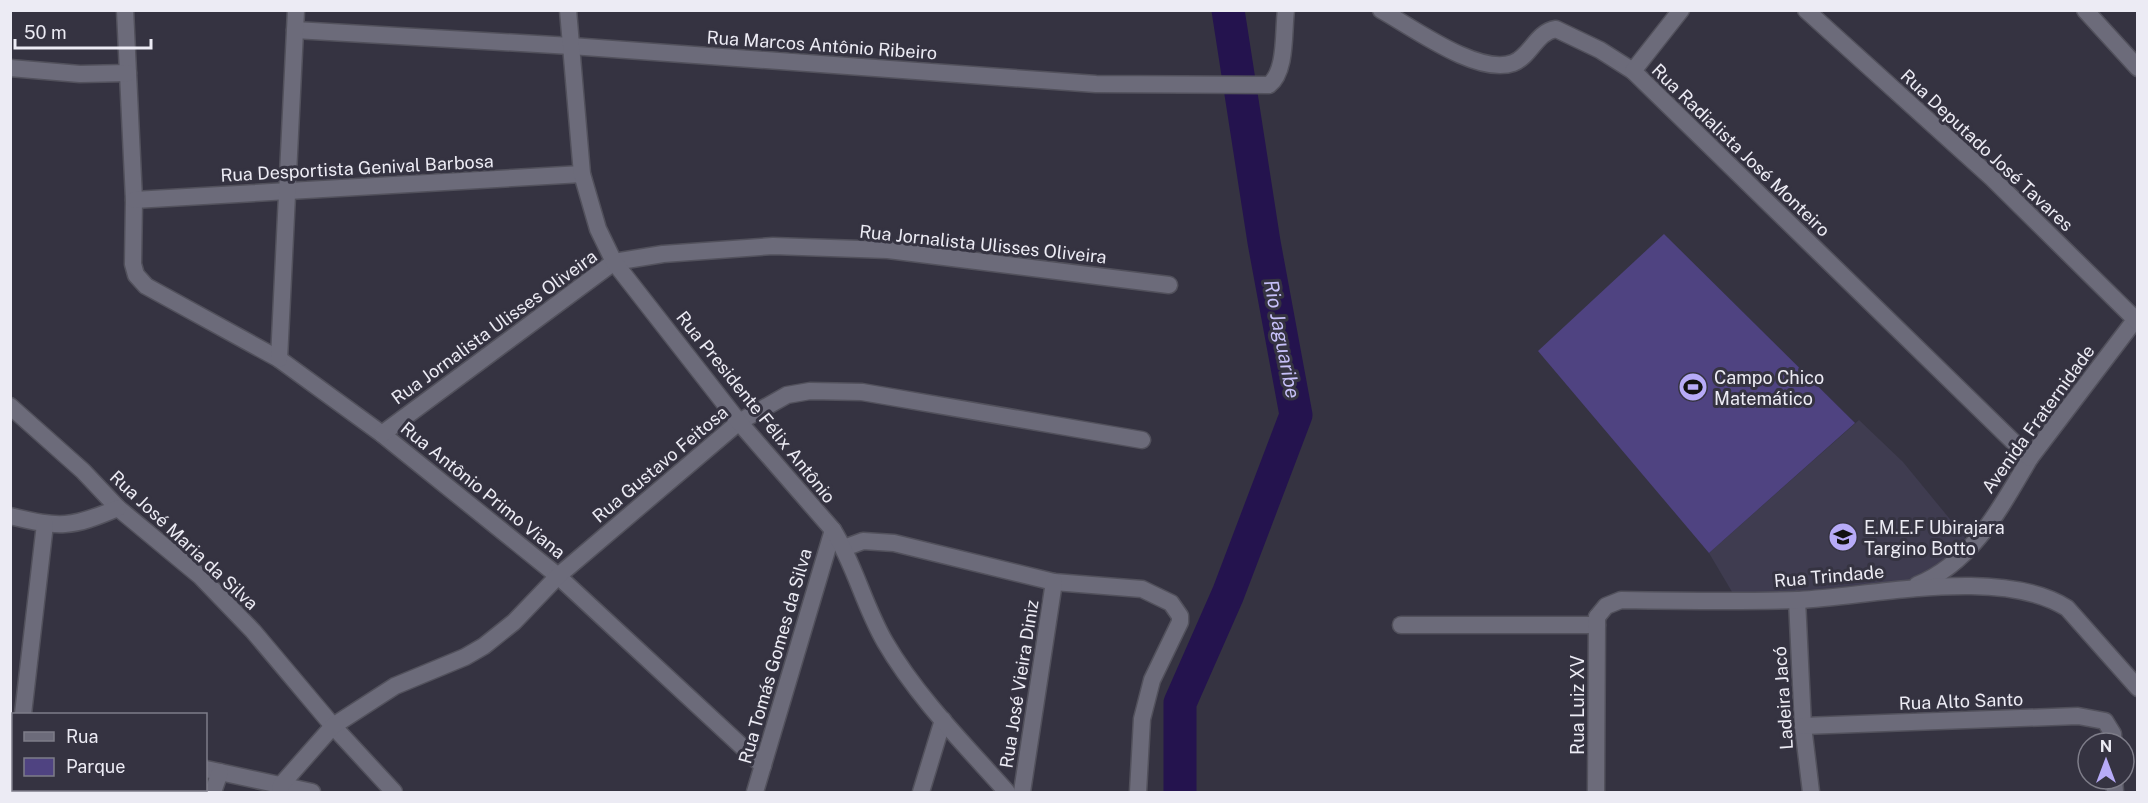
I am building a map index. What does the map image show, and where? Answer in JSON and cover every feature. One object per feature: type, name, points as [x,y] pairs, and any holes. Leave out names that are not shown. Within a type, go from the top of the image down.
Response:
[{"type":"street","points":[[125,10],[134,200]]},
{"type":"street","points":[[279,359],[289,192],[296,10]]},
{"type":"street","name":"Rua Presidente Félix Antônio","points":[[568,10],[582,174],[598,229],[614,262],[739,422],[833,530],[844,548],[886,644],[943,720],[1007,792]]},
{"type":"street","name":"Rua Marcos Antônio Ribeiro","points":[[295,30],[571,46],[1096,84],[1269,85],[1276,77],[1286,10]]},
{"type":"street","name":"Rua Radialista José Monteiro","points":[[1381,10],[1450,49],[1484,62],[1512,63],[1522,58],[1541,35],[1556,29],[1600,50],[1633,71],[2030,458]]},
{"type":"street","points":[[1633,71],[1682,10]]},
{"type":"street","name":"Rua Deputado José Tavares","points":[[1806,10],[1858,54],[1992,178],[2137,319]]},
{"type":"street","points":[[2085,10],[2138,68]]},
{"type":"street","points":[[10,68],[80,74],[128,73]]},
{"type":"street","name":"Rua Desportista Genival Barbosa","points":[[134,200],[582,174]]},
{"type":"street","name":"Rua Antônio Primo Viana","points":[[134,200],[134,264],[136,275],[146,286],[279,359],[382,434],[558,576],[763,766]]},
{"type":"street","name":"Rua Jornalista Ulisses Oliveira","points":[[382,434],[614,262],[663,254],[773,246],[888,250],[1169,285]]},
{"type":"street","name":"Avenida Fraternidade","points":[[1914,586],[1936,577],[1967,553],[2030,458],[2137,319]]},
{"type":"street","name":"Rua Gustavo Feitosa","points":[[280,788],[333,726],[395,686],[465,657],[484,646],[514,622],[558,576],[739,422],[787,395],[810,391],[862,392],[1142,440]]},
{"type":"street","name":"Rua José Maria da Silva","points":[[10,406],[83,471],[118,508],[208,584],[253,631],[333,726],[394,792]]},
{"type":"street","points":[[10,516],[64,526],[81,523],[118,508]]},
{"type":"street","points":[[23,713],[45,524]]},
{"type":"street","name":"Rua Tomás Gomes da Silva","points":[[755,792],[833,530]]},
{"type":"street","points":[[844,548],[863,541],[894,543],[1054,582],[1142,589],[1171,603],[1180,615],[1180,622],[1152,680],[1142,719],[1138,792]]},
{"type":"street","name":"Rua José Vieira Diniz","points":[[1022,792],[1054,582]]},
{"type":"street","name":"Rua Trindade","points":[[1597,621],[1606,606],[1621,600],[1797,600],[1858,595],[1914,586],[2024,591],[2054,600],[2067,608],[2138,688]]},
{"type":"street","name":"Ladeira Jacó","points":[[1797,600],[1803,726],[1811,792]]},
{"type":"street","points":[[1401,625],[1597,621]]},
{"type":"street","name":"Rua Luiz XV","points":[[1596,792],[1597,621]]},
{"type":"street","name":"Rua Alto Santo","points":[[1803,726],[2079,716],[2105,721],[2110,731]]},
{"type":"street","points":[[921,792],[943,720]]},
{"type":"street","points":[[213,792],[213,770],[280,788],[310,792]]},
{"type":"shaded area","points":[[1859,420],[1903,462],[1972,546],[1935,580],[1738,602],[1709,553]]},
{"type":"green space","name":"Campo Chico Matemático","points":[[1664,234],[1855,423],[1709,553],[1538,351]]},
{"type":"waterway","name":"Rio Jaguaribe","points":[[1180,792],[1180,703],[1228,594],[1296,415],[1264,242],[1228,10]]},
{"type":"place","name":"Campo Chico Matemático","points":[[1693,387]]},
{"type":"place","name":"E.M.E.F Ubirajara Targino Botto","points":[[1843,537]]}]
